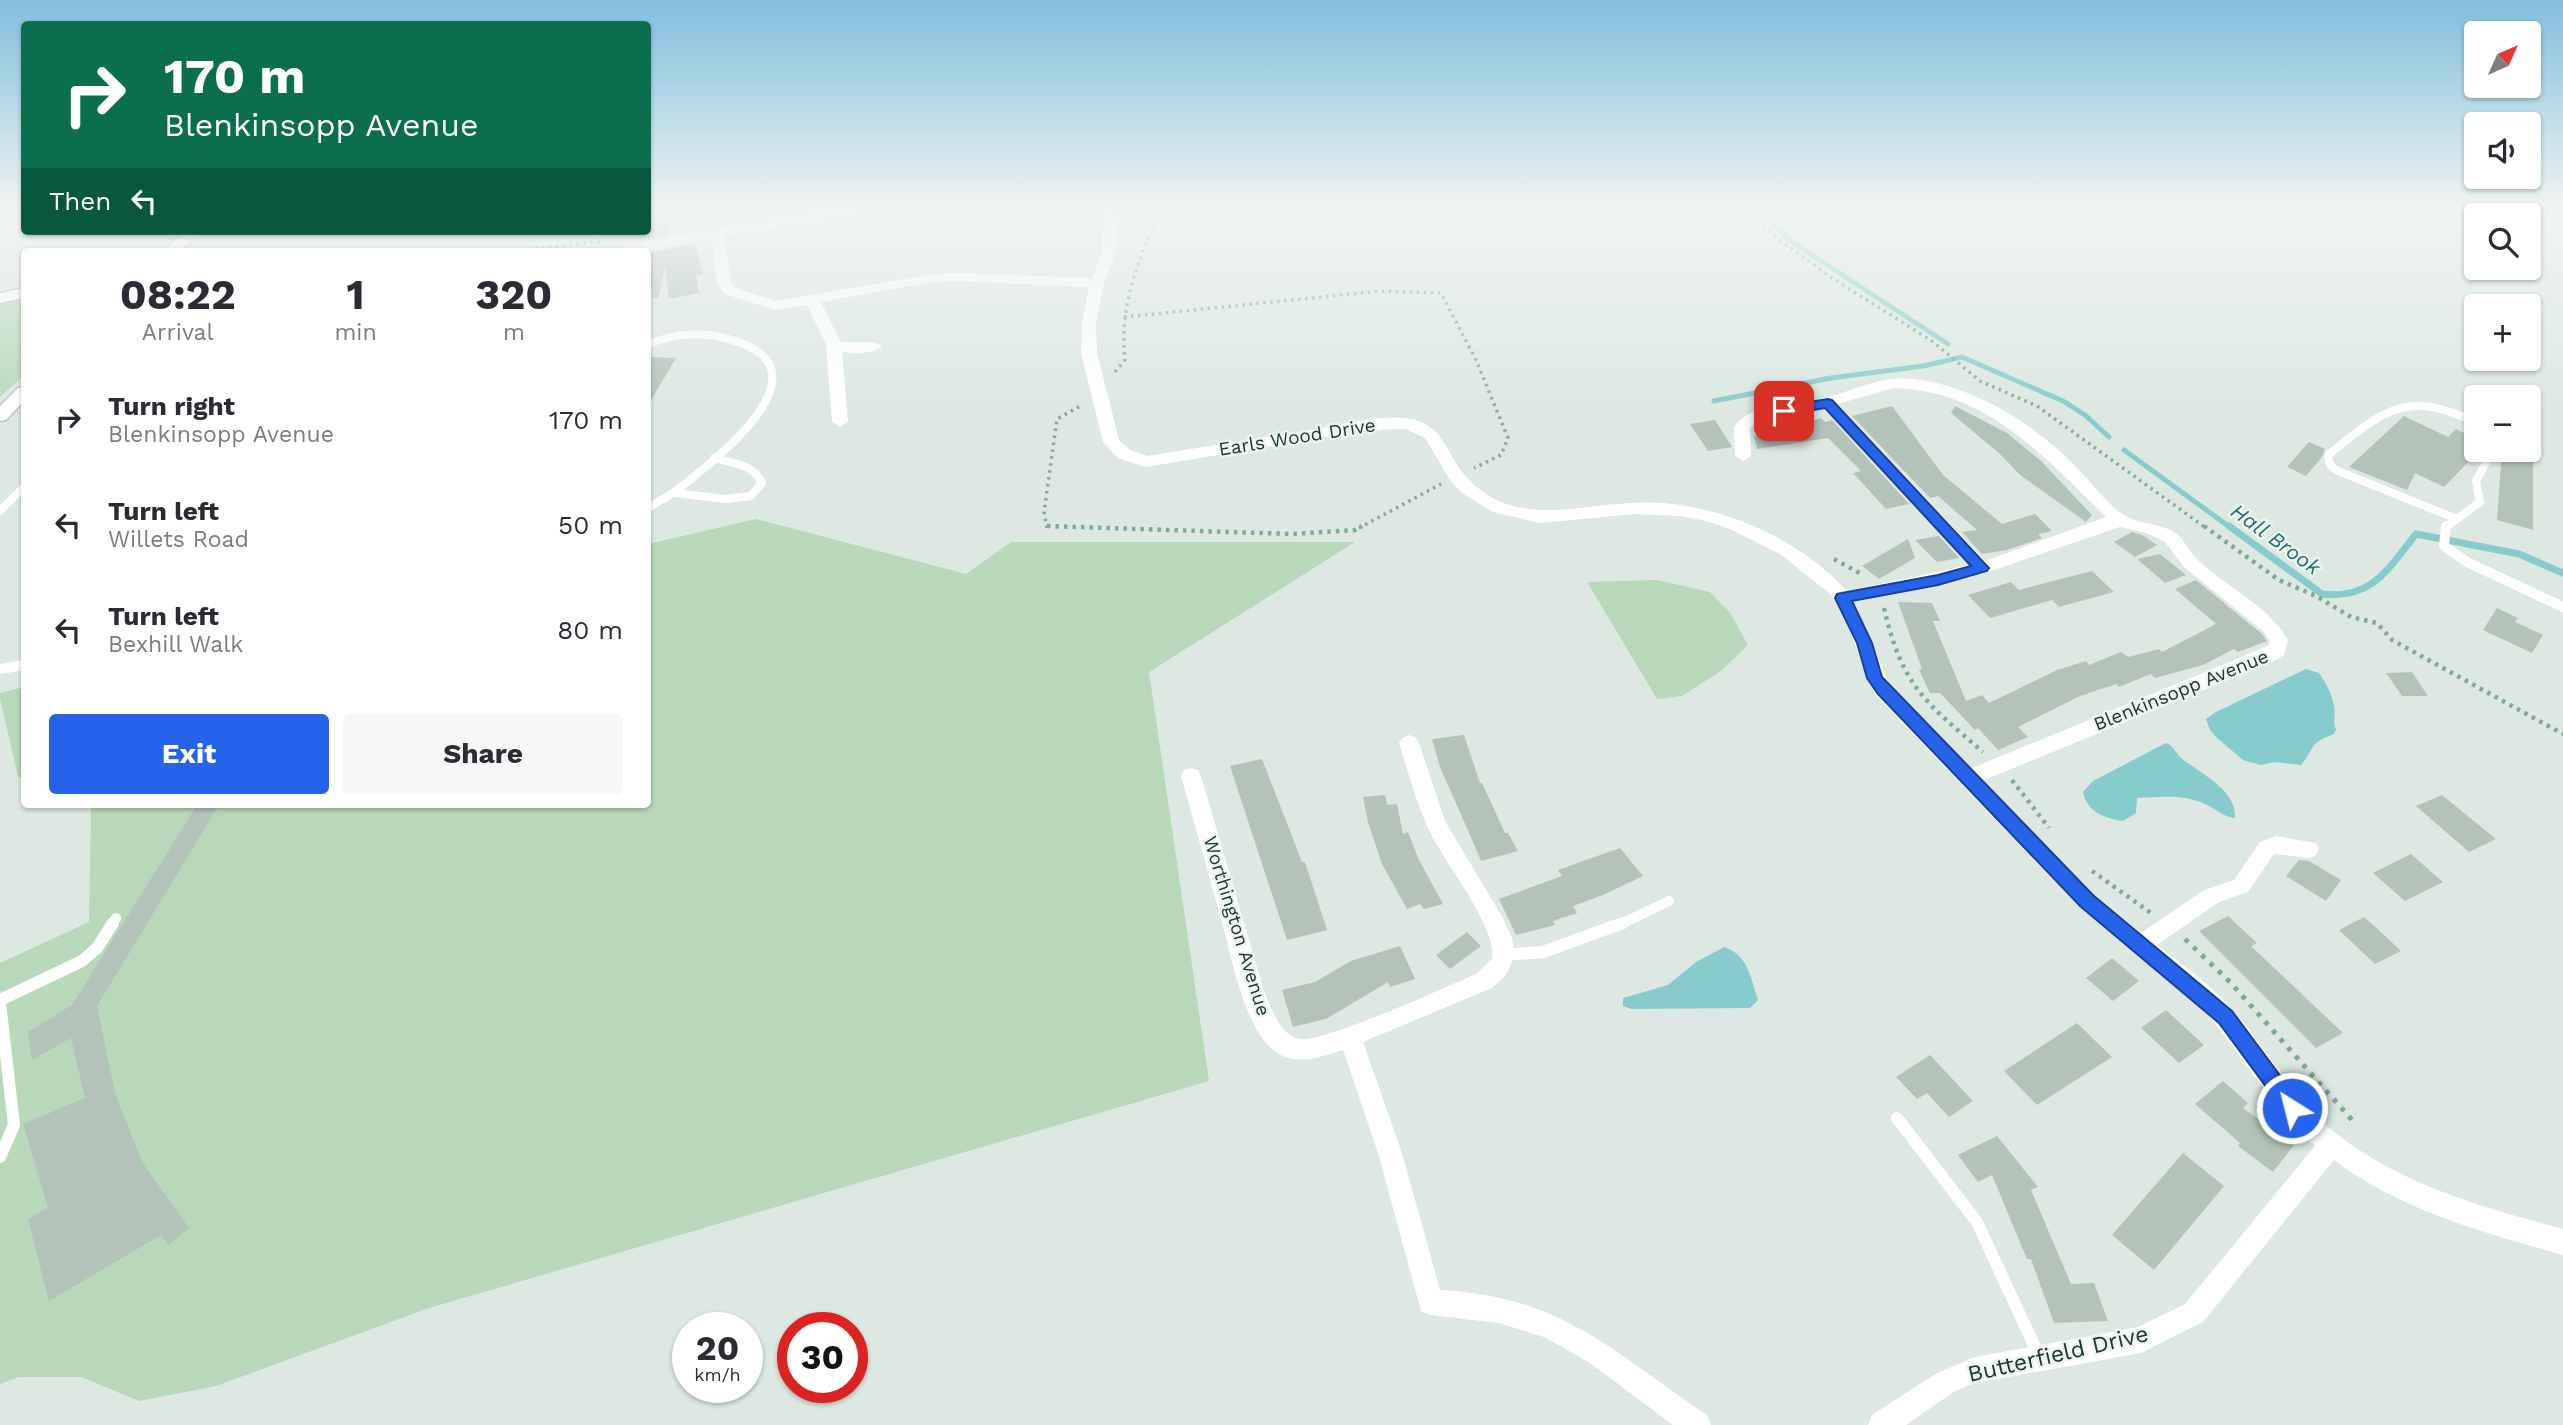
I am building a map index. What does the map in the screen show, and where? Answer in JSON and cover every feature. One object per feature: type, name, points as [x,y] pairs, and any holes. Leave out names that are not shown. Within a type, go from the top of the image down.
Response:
[{"type":"main road","points":[[0,298],[21,294]]},
{"type":"main road","points":[[0,416],[21,396]]},
{"type":"street","points":[[724,278],[729,291],[776,306],[933,278]]},
{"type":"street","points":[[990,278],[1097,283]]},
{"type":"street","name":"Earls Wood Drive","points":[[1099,278],[1089,323],[1089,352],[1111,442],[1124,454],[1146,462],[1367,425],[1408,424],[1433,437],[1456,476],[1479,498],[1499,508],[1530,515],[1570,515],[1635,508],[1680,510],[1737,525],[1786,550],[1825,580],[1843,598],[1879,684],[2087,901],[2225,1017],[2292,1108],[2332,1144],[2384,1177],[2441,1205],[2563,1242]]},
{"type":"street","points":[[813,301],[834,344],[840,422]]},
{"type":"street","points":[[834,344],[850,349],[874,346]]},
{"type":"street","points":[[1743,456],[1742,427],[1752,416],[1828,403],[1892,383],[1925,387],[1964,399],[1999,416],[2038,441],[2120,521],[1982,568],[1938,580],[1843,598]]},
{"type":"street","points":[[1828,403],[1982,568]]},
{"type":"street","name":"Blenkinsopp Avenue","points":[[1968,778],[2277,650],[2279,640],[2270,627],[2190,563],[2170,537],[2147,527],[2120,521]]},
{"type":"street","points":[[1409,743],[1439,830],[1494,926],[1504,955]]},
{"type":"street","name":"Worthington Avenue","points":[[1191,776],[1252,988],[1266,1023],[1281,1042],[1296,1050],[1306,1050],[1350,1037],[1485,981],[1499,968],[1504,955]]},
{"type":"street","points":[[2141,945],[2193,907],[2212,896],[2241,887],[2267,848],[2276,845],[2309,849]]},
{"type":"street","points":[[1350,1037],[1390,1153],[1430,1302],[1482,1307],[1534,1320],[1565,1333],[1697,1425]]},
{"type":"street","name":"Butterfield Drive","points":[[1882,1425],[1913,1403],[1959,1376],[1975,1370],[2141,1340],[2194,1313],[2332,1144]]},
{"type":"lane","points":[[651,343],[678,334],[709,332],[742,343],[768,359],[774,372],[766,399],[746,429],[698,475],[651,506]]},
{"type":"lane","points":[[2457,519],[2338,471],[2331,467],[2328,459],[2329,454],[2390,410],[2425,406],[2464,417]]},
{"type":"lane","points":[[673,493],[726,499],[751,496],[762,483],[758,473],[714,458]]},
{"type":"lane","points":[[2486,462],[2476,481],[2480,502],[2445,527],[2444,546],[2467,562],[2563,607]]},
{"type":"lane","points":[[0,511],[21,490]]},
{"type":"lane","points":[[0,670],[21,666]]},
{"type":"lane","points":[[1504,955],[1530,955],[1602,932],[1669,901]]},
{"type":"lane","points":[[0,1157],[14,1125],[0,1001],[82,961],[97,948],[116,918]]},
{"type":"lane","points":[[1897,1118],[1977,1222],[2040,1357]]},
{"type":"path","points":[[1111,377],[1125,360],[1122,347],[1126,293],[1132,278]]},
{"type":"path","points":[[1833,278],[1952,356],[1980,381],[2037,406],[2279,580],[2317,597],[2331,608],[2358,621],[2377,623],[2392,640],[2563,734]]},
{"type":"path","points":[[1088,401],[1057,419],[1044,512],[1047,528],[1292,534],[1355,530],[1456,476],[1501,456],[1508,438],[1476,360],[1441,293],[1380,290],[1124,317]]},
{"type":"path","points":[[1828,555],[1866,577],[1880,591],[1900,664],[1909,680],[1924,698],[2019,787],[2054,834]]},
{"type":"path","points":[[2089,869],[2169,925],[2231,984],[2272,1027],[2321,1090],[2353,1121]]},
{"type":"green space","points":[[21,300],[21,378],[0,397],[0,303]]},
{"type":"green space","points":[[756,519],[966,574],[1011,542],[1355,542],[1149,672],[1209,1081],[429,1308],[216,1386],[139,1401],[81,1377],[19,1377],[0,1384],[0,963],[89,922],[91,808],[651,808],[651,543]]},
{"type":"green space","points":[[1657,580],[1710,592],[1731,614],[1748,645],[1721,671],[1682,696],[1657,699],[1587,582]]},
{"type":"green space","points":[[21,688],[21,778],[18,777],[0,693]]},
{"type":"water","points":[[2306,669],[2319,673],[2332,697],[2336,729],[2334,734],[2316,743],[2301,765],[2274,762],[2261,765],[2243,760],[2210,730],[2206,719],[2216,712]]},
{"type":"water","points":[[2166,743],[2224,791],[2234,808],[2235,818],[2197,801],[2180,797],[2137,798],[2136,813],[2123,821],[2103,816],[2088,805],[2083,792],[2093,781]]},
{"type":"water","points":[[1724,947],[1738,955],[1747,968],[1758,1000],[1750,1008],[1631,1009],[1623,1006],[1623,998],[1668,985],[1696,962]]},
{"type":"building","points":[[651,278],[662,278],[658,298],[652,298]]},
{"type":"building","points":[[666,278],[697,278],[699,293],[669,299]]},
{"type":"building","points":[[651,357],[676,358],[651,400]]},
{"type":"building","points":[[1892,406],[1943,475],[2002,524],[2035,514],[2052,531],[2038,534],[2042,538],[2007,550],[1982,554],[1962,532],[1977,530],[1938,496],[1930,498],[1852,416]]},
{"type":"building","points":[[1955,406],[2007,433],[2041,461],[2092,515],[2086,522],[2020,475],[2000,454],[1951,413]]},
{"type":"building","points":[[2404,416],[2448,437],[2456,429],[2464,433],[2464,462],[2468,462],[2444,487],[2415,473],[2407,490],[2349,467]]},
{"type":"building","points":[[1821,418],[1825,422],[1832,420],[1909,504],[1886,509],[1853,473],[1861,471],[1828,438],[1757,449],[1754,436],[1762,434],[1759,429],[1790,427]]},
{"type":"building","points":[[1715,420],[1732,447],[1708,451],[1690,424]]},
{"type":"building","points":[[2309,442],[2325,449],[2322,457],[2306,476],[2287,467]]},
{"type":"building","points":[[2501,462],[2533,462],[2533,530],[2497,520]]},
{"type":"building","points":[[2132,532],[2157,545],[2135,557],[2114,542]]},
{"type":"building","points":[[1939,536],[1959,558],[1937,562],[1915,540]]},
{"type":"building","points":[[1908,539],[1915,558],[1879,579],[1862,566]]},
{"type":"building","points":[[2160,554],[2186,575],[2165,583],[2137,559]]},
{"type":"building","points":[[2092,571],[2114,592],[2059,607],[2052,600],[1990,618],[1968,595],[2011,582],[2019,590]]},
{"type":"building","points":[[2196,580],[2267,641],[2238,652],[2234,649],[2203,665],[2155,678],[2151,674],[2119,687],[2116,684],[2080,696],[2018,727],[2028,737],[1998,750],[1940,693],[1930,693],[1919,670],[1922,669],[1898,602],[1932,603],[1940,621],[1933,621],[1966,701],[1982,695],[1989,703],[2057,670],[2086,661],[2089,665],[2121,652],[2128,657],[2159,649],[2162,652],[2216,624],[2175,589]]},
{"type":"building","points":[[2497,608],[2518,618],[2515,622],[2543,635],[2532,653],[2483,630]]},
{"type":"building","points":[[2412,672],[2428,696],[2402,696],[2386,673]]},
{"type":"building","points":[[1464,735],[1480,783],[1505,833],[1508,833],[1518,851],[1481,861],[1440,767],[1432,739]]},
{"type":"building","points":[[1262,759],[1302,862],[1305,862],[1327,930],[1287,940],[1230,766]]},
{"type":"building","points":[[1385,795],[1387,805],[1397,804],[1403,834],[1408,832],[1419,860],[1443,904],[1424,909],[1420,904],[1407,909],[1382,864],[1363,797]]},
{"type":"building","points":[[2442,795],[2496,839],[2469,852],[2416,806]]},
{"type":"building","points":[[195,808],[217,808],[97,1006],[115,1093],[142,1162],[189,1228],[168,1245],[161,1235],[49,1301],[28,1219],[48,1208],[23,1124],[85,1098],[71,1038],[32,1060],[28,1032],[72,1005]]},
{"type":"building","points":[[1620,848],[1643,876],[1573,906],[1577,913],[1553,921],[1555,925],[1516,935],[1499,899],[1562,876],[1558,870]]},
{"type":"building","points":[[2411,854],[2443,882],[2405,901],[2373,873]]},
{"type":"building","points":[[2299,860],[2309,861],[2341,880],[2326,901],[2286,876]]},
{"type":"building","points":[[2228,916],[2257,943],[2251,946],[2343,1033],[2316,1048],[2199,931]]},
{"type":"building","points":[[2364,917],[2401,951],[2375,964],[2339,930]]},
{"type":"building","points":[[1467,932],[1481,946],[1450,969],[1436,955]]},
{"type":"building","points":[[1400,946],[1415,979],[1390,987],[1388,982],[1326,1019],[1293,1027],[1282,990],[1315,982],[1351,961]]},
{"type":"building","points":[[2112,958],[2139,981],[2113,1001],[2086,978]]},
{"type":"building","points":[[2166,1010],[2204,1045],[2179,1063],[2141,1028]]},
{"type":"building","points":[[2077,1023],[2112,1057],[2037,1105],[2004,1071]]},
{"type":"building","points":[[1930,1055],[1973,1101],[1949,1117],[1927,1093],[1917,1099],[1896,1077]]},
{"type":"building","points":[[2223,1081],[2248,1103],[2243,1108],[2294,1145],[2273,1172],[2238,1146],[2240,1143],[2195,1104]]},
{"type":"building","points":[[1997,1136],[2038,1187],[2031,1190],[2071,1284],[2094,1283],[2108,1321],[2054,1323],[2031,1259],[2027,1259],[1992,1175],[1978,1182],[1958,1155]]},
{"type":"building","points":[[2183,1153],[2224,1186],[2154,1270],[2112,1235]]},
{"type":"waterway","name":"Hall Brook","points":[[1848,278],[1948,344]]},
{"type":"waterway","points":[[1714,401],[1831,378],[1923,366],[1962,357],[2063,401],[2085,415],[2109,437]]},
{"type":"waterway","name":"Hall Brook","points":[[2124,450],[2231,528]]},
{"type":"waterway","name":"Hall Brook","points":[[2229,526],[2322,594],[2339,595],[2366,587],[2387,570],[2416,534],[2519,554],[2563,573]]},
{"type":"route","points":[[1784,411],[1828,403],[1982,568],[1938,580],[1843,598],[1864,643],[1875,678],[1883,690],[2087,901],[2204,996],[2225,1017],[2242,1036],[2292,1108]]}]
